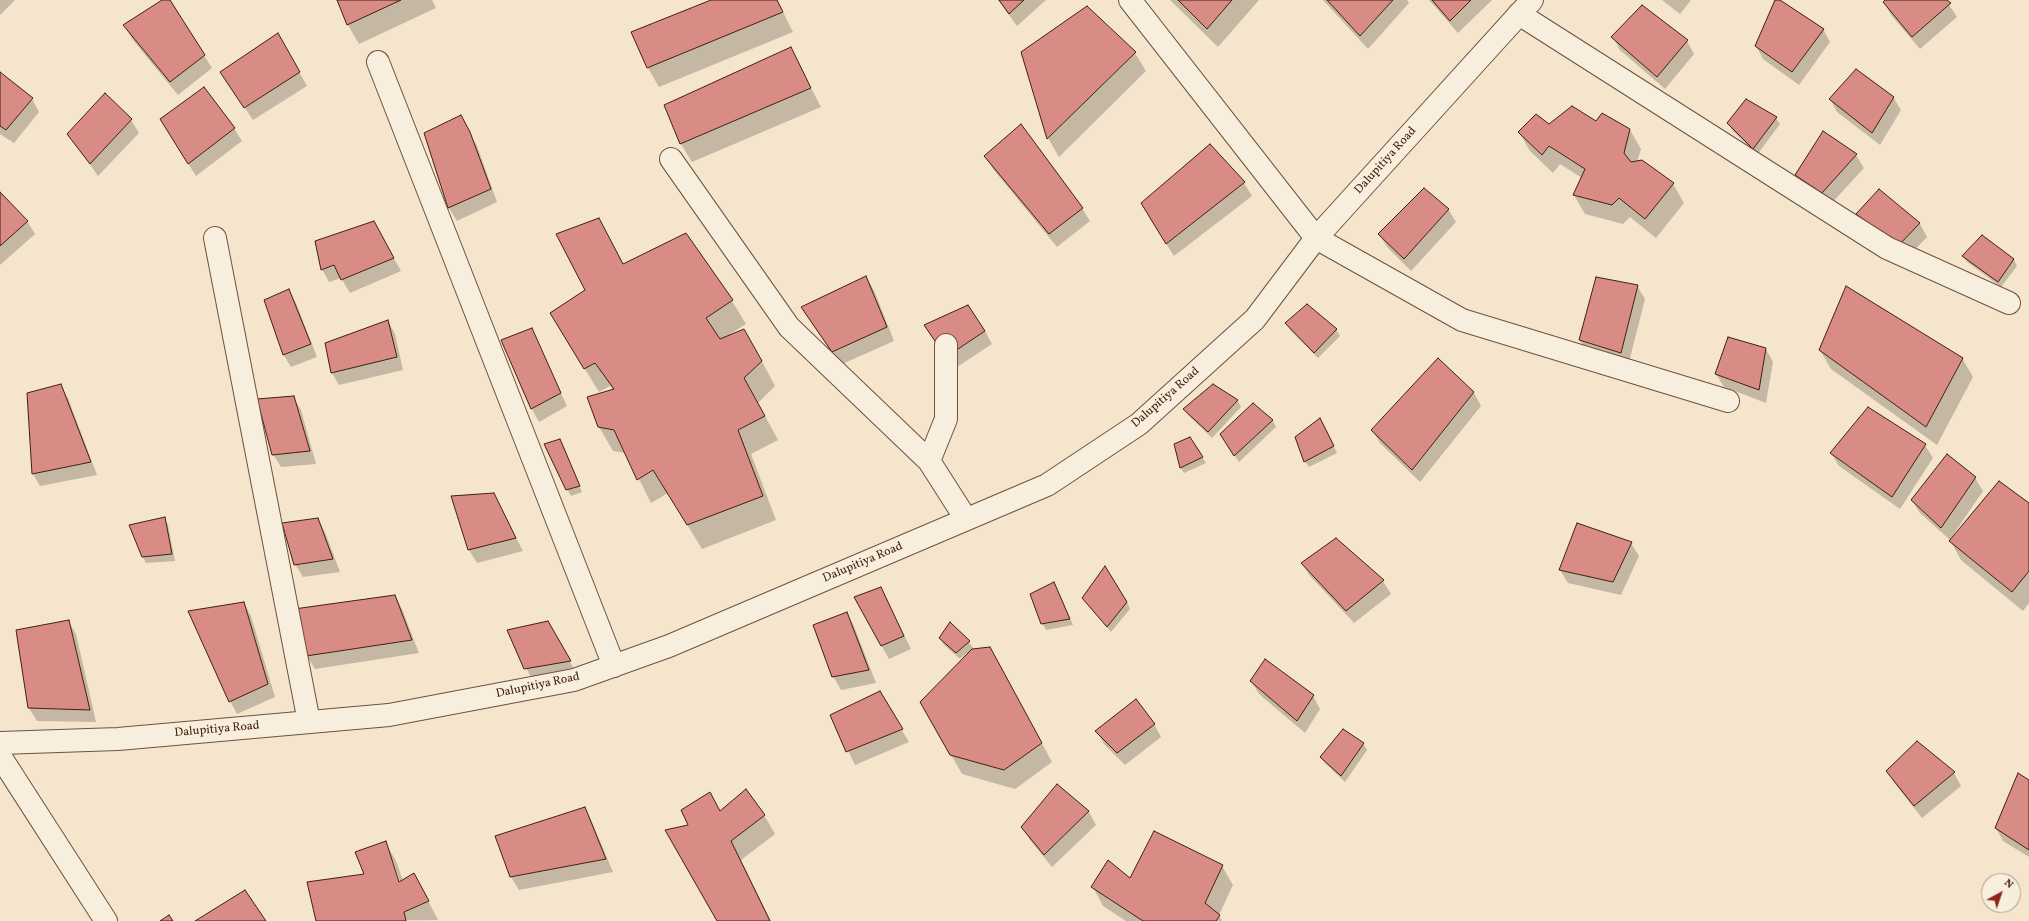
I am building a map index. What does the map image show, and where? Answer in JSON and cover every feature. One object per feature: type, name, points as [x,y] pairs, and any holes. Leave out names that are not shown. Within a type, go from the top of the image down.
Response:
[{"type":"street","points":[[1130,0],[1316,238],[1462,320],[1728,400]]},
{"type":"street","points":[[1526,7],[1888,248],[2009,303]]},
{"type":"street","name":"Dalupitiya Road","points":[[0,743],[118,739],[397,714],[574,680],[669,646],[1047,485],[1139,424],[1255,319],[1316,238],[1526,7]]},
{"type":"street","points":[[378,62],[614,666]]},
{"type":"street","points":[[671,159],[789,327],[929,461],[966,519]]},
{"type":"street","points":[[215,238],[309,722]]},
{"type":"street","points":[[929,461],[946,419],[946,345]]},
{"type":"street","points":[[0,756],[106,921]]},
{"type":"building","points":[[162,0],[170,0],[205,55],[170,82],[123,25]]},
{"type":"building","points":[[337,0],[401,0],[347,25]]},
{"type":"building","points":[[711,0],[777,0],[783,12],[647,68],[631,32]]},
{"type":"building","points":[[999,0],[1024,0],[1009,14]]},
{"type":"building","points":[[1178,0],[1232,0],[1207,29]]},
{"type":"building","points":[[1327,0],[1393,0],[1360,36]]},
{"type":"building","points":[[1432,0],[1471,0],[1450,21]]},
{"type":"building","points":[[1775,0],[1780,0],[1824,29],[1792,72],[1755,46]]},
{"type":"building","points":[[1885,0],[1947,0],[1951,3],[1912,37],[1883,2]]},
{"type":"building","points":[[1642,5],[1688,40],[1657,77],[1611,37]]},
{"type":"building","points":[[1087,6],[1136,52],[1047,139],[1021,52]]},
{"type":"building","points":[[278,33],[300,72],[244,108],[220,72]]},
{"type":"building","points":[[791,47],[811,88],[680,144],[664,105]]},
{"type":"building","points":[[1856,69],[1894,97],[1872,133],[1829,99]]},
{"type":"building","points":[[0,72],[33,98],[6,130],[0,126]]},
{"type":"building","points":[[204,87],[235,128],[188,164],[160,119]]},
{"type":"building","points":[[105,93],[132,119],[90,164],[67,134]]},
{"type":"building","points":[[1746,99],[1777,117],[1753,149],[1727,123]]},
{"type":"building","points":[[1572,106],[1596,121],[1602,113],[1630,129],[1624,153],[1631,162],[1642,160],[1674,183],[1645,219],[1619,198],[1612,205],[1573,195],[1585,169],[1549,146],[1542,155],[1518,132],[1536,114],[1549,124]]},
{"type":"building","points":[[461,115],[470,132],[491,189],[448,208],[424,133]]},
{"type":"building","points":[[1021,124],[1083,208],[1049,234],[984,156]]},
{"type":"building","points":[[1823,131],[1857,154],[1822,193],[1795,175]]},
{"type":"building","points":[[1210,144],[1245,182],[1166,244],[1141,203]]},
{"type":"building","points":[[1424,188],[1449,209],[1404,259],[1378,234]]},
{"type":"building","points":[[1879,189],[1920,223],[1899,245],[1856,214]]},
{"type":"building","points":[[0,192],[28,221],[0,246]]},
{"type":"building","points":[[599,218],[623,264],[686,233],[733,300],[706,318],[720,339],[744,329],[762,361],[744,378],[765,416],[738,430],[763,496],[687,525],[653,470],[637,480],[614,430],[598,427],[587,397],[614,389],[595,363],[584,369],[550,313],[585,290],[556,234]]},
{"type":"building","points":[[374,221],[394,258],[341,280],[334,265],[321,270],[315,241]]},
{"type":"building","points":[[1982,235],[2014,259],[1998,282],[1962,256]]},
{"type":"building","points":[[866,276],[887,327],[832,352],[801,307]]},
{"type":"building","points":[[1596,277],[1638,285],[1621,353],[1579,340]]},
{"type":"building","points":[[1846,286],[1963,358],[1926,427],[1819,350]]},
{"type":"building","points":[[289,289],[311,344],[283,355],[264,300]]},
{"type":"building","points":[[1307,304],[1337,329],[1314,353],[1285,323]]},
{"type":"building","points":[[968,305],[985,331],[946,357],[924,325]]},
{"type":"building","points":[[388,320],[397,357],[331,373],[325,343]]},
{"type":"building","points":[[532,328],[561,393],[531,409],[501,340]]},
{"type":"building","points":[[1728,337],[1766,348],[1759,390],[1715,374]]},
{"type":"building","points":[[1438,358],[1474,392],[1412,470],[1371,430]]},
{"type":"building","points":[[61,384],[91,462],[32,474],[27,393]]},
{"type":"building","points":[[1213,384],[1238,400],[1208,432],[1183,409]]},
{"type":"building","points":[[294,396],[310,451],[272,455],[257,399]]},
{"type":"building","points":[[1253,403],[1273,420],[1234,456],[1220,434]]},
{"type":"building","points":[[1868,407],[1926,444],[1892,497],[1830,453]]},
{"type":"building","points":[[1320,418],[1334,446],[1304,462],[1295,437]]},
{"type":"building","points":[[1190,437],[1203,457],[1180,468],[1174,444]]},
{"type":"building","points":[[560,439],[580,486],[566,490],[544,444]]},
{"type":"building","points":[[1947,454],[1976,477],[1941,528],[1911,500]]},
{"type":"building","points":[[1999,481],[2029,503],[2029,571],[2012,592],[1949,541]]},
{"type":"building","points":[[494,493],[516,538],[468,550],[451,496]]},
{"type":"building","points":[[165,517],[172,554],[142,557],[129,525]]},
{"type":"building","points":[[318,518],[333,559],[294,565],[282,523]]},
{"type":"building","points":[[1577,523],[1632,542],[1613,582],[1559,570]]},
{"type":"building","points":[[1336,538],[1384,580],[1346,611],[1301,563]]},
{"type":"building","points":[[1105,566],[1127,602],[1107,627],[1082,598]]},
{"type":"building","points":[[1054,582],[1070,619],[1041,624],[1030,594]]},
{"type":"building","points":[[881,587],[904,636],[881,646],[854,597]]},
{"type":"building","points":[[395,595],[412,640],[306,656],[294,609]]},
{"type":"building","points":[[244,602],[268,684],[229,702],[188,611]]},
{"type":"building","points":[[847,612],[869,670],[832,677],[813,625]]},
{"type":"building","points":[[69,620],[90,710],[28,708],[16,630]]},
{"type":"building","points":[[548,621],[571,661],[524,669],[507,630]]},
{"type":"building","points":[[950,622],[970,641],[956,653],[939,638]]},
{"type":"building","points":[[990,647],[1042,743],[1004,770],[950,755],[920,702],[972,649]]},
{"type":"building","points":[[1265,659],[1314,695],[1297,721],[1250,681]]},
{"type":"building","points":[[880,691],[903,729],[846,752],[830,715]]},
{"type":"building","points":[[1136,699],[1155,724],[1117,753],[1095,731]]},
{"type":"building","points":[[1343,729],[1364,743],[1341,776],[1320,757]]},
{"type":"building","points":[[1917,741],[1955,772],[1914,806],[1886,771]]},
{"type":"building","points":[[2018,773],[2029,780],[2029,850],[1995,828]]},
{"type":"building","points":[[1057,784],[1089,811],[1044,855],[1021,827]]},
{"type":"building","points":[[746,789],[765,815],[731,841],[770,921],[717,921],[665,830],[688,825],[681,810],[710,792],[720,811]]},
{"type":"building","points":[[585,807],[606,859],[510,877],[495,836]]},
{"type":"building","points":[[1154,831],[1223,865],[1205,903],[1220,915],[1216,921],[1143,921],[1091,887],[1108,860],[1130,878]]},
{"type":"building","points":[[386,841],[399,882],[414,873],[429,901],[404,912],[406,921],[316,921],[307,882],[364,874],[355,852]]},
{"type":"building","points":[[245,890],[266,921],[195,921]]},
{"type":"building","points":[[169,915],[173,921],[160,921]]}]
